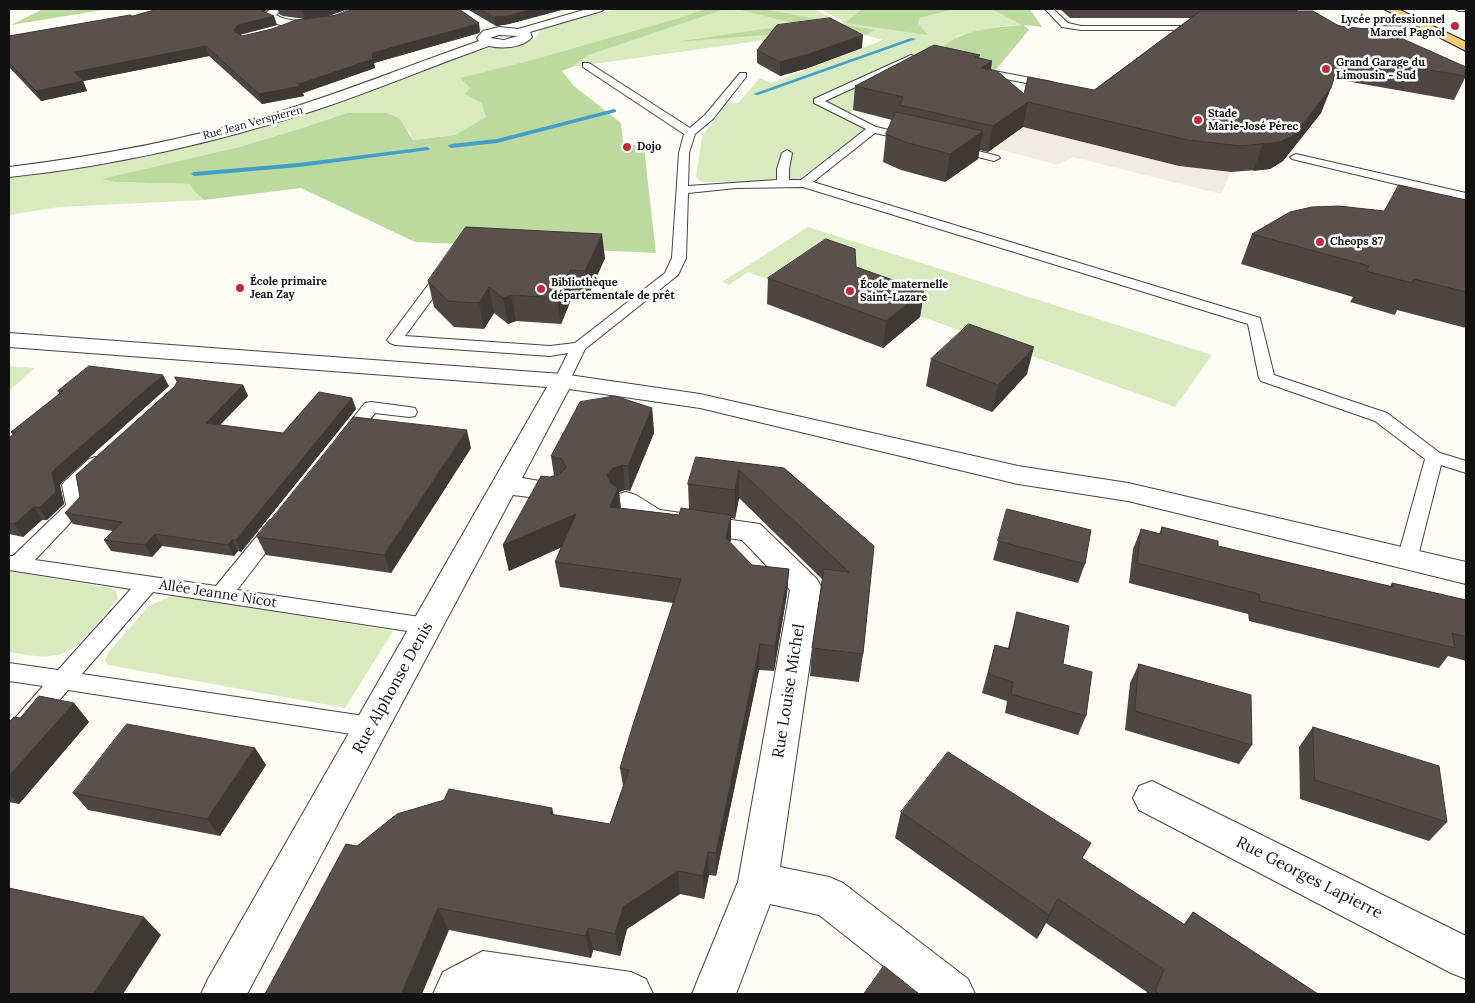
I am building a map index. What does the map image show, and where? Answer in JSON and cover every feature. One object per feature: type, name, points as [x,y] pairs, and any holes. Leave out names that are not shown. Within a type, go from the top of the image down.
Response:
[{"type":"main road","points":[[1390,9],[1466,47]]},
{"type":"street","points":[[277,9],[271,12],[269,16],[273,19],[297,23]]},
{"type":"street","points":[[272,32],[297,23],[335,19],[355,10],[367,9]]},
{"type":"street","points":[[477,23],[490,37],[507,43],[519,40],[526,35],[519,32],[598,9]]},
{"type":"street","name":"Rue Jean Verspieren","points":[[9,172],[132,152],[227,131],[313,106],[490,37]]},
{"type":"street","points":[[9,340],[562,381],[700,401],[1018,475],[1128,492],[1466,573]]},
{"type":"street","name":"Rue Alphonse Denis","points":[[223,994],[562,381]]},
{"type":"street","points":[[505,485],[554,491]]},
{"type":"street","name":"Rue Louise Michel","points":[[626,500],[652,519],[750,531],[806,587],[758,882],[714,994]]},
{"type":"street","name":"Rue Georges Lapierre","points":[[1152,798],[1466,958]]},
{"type":"street","points":[[758,882],[829,897],[953,994]]},
{"type":"street","points":[[455,994],[458,987],[483,972],[631,994]]},
{"type":"lane","points":[[1050,9],[1065,25],[1081,28],[1212,28]]},
{"type":"lane","points":[[1459,9],[1466,9]]},
{"type":"lane","points":[[1322,28],[1352,28],[1385,23],[1421,24]]},
{"type":"lane","points":[[920,140],[873,129],[817,100],[911,58],[929,62]]},
{"type":"lane","points":[[586,65],[690,133]]},
{"type":"lane","points":[[966,69],[1061,87]]},
{"type":"lane","points":[[562,381],[580,347],[670,275],[679,258],[684,153],[690,133],[709,117],[743,75]]},
{"type":"lane","points":[[804,184],[873,129]]},
{"type":"lane","points":[[938,144],[994,158]]},
{"type":"lane","points":[[783,184],[783,168],[787,153]]},
{"type":"lane","points":[[1296,157],[1466,197]]},
{"type":"lane","points":[[682,190],[804,184],[1255,321],[1267,378],[1381,417],[1434,457],[1466,467]]},
{"type":"lane","points":[[454,260],[395,340],[550,351],[580,347]]},
{"type":"lane","points":[[335,452],[371,407],[408,412]]},
{"type":"lane","points":[[14,564],[76,507],[71,485],[110,450]]},
{"type":"lane","points":[[1407,560],[1434,457]]},
{"type":"lane","points":[[221,595],[287,513]]},
{"type":"lane","name":"Allée Jeanne Nicot","points":[[14,564],[427,626]]},
{"type":"lane","points":[[9,741],[148,584]]},
{"type":"lane","points":[[9,672],[371,727]]},
{"type":"green space","points":[[43,9],[109,9],[11,25]]},
{"type":"green space","points":[[617,9],[815,9],[842,24],[844,22],[820,9],[862,9],[846,23],[927,34],[918,23],[920,18],[955,9],[991,9],[1023,25],[1001,26],[957,36],[952,56],[842,116],[861,122],[866,129],[800,178],[788,182],[702,182],[696,177],[702,137],[726,103],[738,103],[760,78],[771,83],[883,40],[843,29],[572,67],[466,94],[481,103],[486,118],[455,135],[413,140],[409,131],[347,113],[239,147],[104,179],[116,182],[191,184],[195,192],[204,200],[59,207],[9,215],[9,178],[132,160],[243,133],[336,103],[474,51],[524,43],[536,37],[539,31],[549,26]]},
{"type":"green space","points":[[705,9],[725,9],[588,55],[572,67],[562,71],[574,86],[621,123],[623,142],[644,147],[656,253],[415,242],[301,188],[204,200],[195,192],[190,184],[116,182],[102,179],[239,147],[347,113],[386,113],[399,118],[413,140],[455,135],[486,117],[481,103],[465,94],[470,88],[460,78],[529,61]]},
{"type":"green space","points":[[737,9],[763,9],[875,30],[865,35],[843,29],[676,42],[797,24]]},
{"type":"green space","points":[[862,9],[955,9],[920,18],[918,23],[928,35],[845,23]]},
{"type":"green space","points":[[991,9],[1030,9],[1042,27],[1024,25],[1029,30],[994,72],[940,62],[946,44],[954,39],[973,32],[1022,25]]},
{"type":"green space","points":[[808,227],[1212,355],[1175,407],[841,288],[790,288],[748,272],[729,285],[722,282]]},
{"type":"green space","points":[[9,366],[35,368],[9,391]]},
{"type":"green space","points":[[9,571],[111,588],[116,591],[118,599],[78,645],[61,654],[45,656],[9,652]]},
{"type":"green space","points":[[171,596],[393,631],[345,708],[108,665],[105,661],[108,653],[149,606]]},
{"type":"shaded area","points":[[1037,117],[1179,166],[1231,172],[1221,194],[1073,157],[1057,165],[995,148]]},
{"type":"building","points":[[158,9],[260,9],[274,16],[238,25],[234,31],[242,36],[272,29],[296,20],[338,15],[353,9],[459,9],[479,23],[372,53],[373,59],[299,84],[301,86],[259,94],[206,46],[74,72],[83,81],[36,91],[9,63],[9,36],[132,16]]},
{"type":"building","points":[[480,9],[533,9],[508,16],[494,17]]},
{"type":"building","points":[[1201,11],[1313,11],[1339,26],[1385,31],[1466,67],[1466,76],[1341,56],[1331,88],[1294,135],[1280,142],[1241,146],[1188,140],[1028,102],[993,126],[900,105],[903,97],[855,86],[934,45],[980,55],[975,57],[992,61],[981,68],[997,71],[1024,94],[1028,77],[1094,90]]},
{"type":"building","points":[[830,18],[863,35],[780,62],[757,50],[777,25]]},
{"type":"building","points":[[896,112],[983,131],[950,154],[905,142],[886,134]]},
{"type":"building","points":[[1399,185],[1466,200],[1466,292],[1414,279],[1412,283],[1366,271],[1369,266],[1252,234],[1290,212],[1312,207],[1339,206],[1384,211]]},
{"type":"building","points":[[466,227],[602,234],[585,271],[570,270],[557,298],[511,295],[503,298],[489,287],[479,303],[448,301],[428,281]]},
{"type":"building","points":[[826,239],[855,249],[856,267],[924,291],[886,321],[768,278]]},
{"type":"building","points":[[969,324],[1034,347],[998,385],[931,359]]},
{"type":"building","points":[[89,366],[163,375],[56,468],[52,473],[56,492],[39,508],[34,507],[14,524],[9,523],[9,438],[16,432],[11,432],[63,391],[58,391]]},
{"type":"building","points":[[175,377],[243,385],[206,423],[283,433],[319,392],[352,398],[236,540],[232,540],[228,545],[155,534],[145,545],[104,540],[122,522],[65,513],[80,497],[76,475],[175,386],[177,382]]},
{"type":"building","points":[[615,396],[652,408],[628,466],[623,465],[613,468],[607,475],[611,483],[618,488],[610,507],[679,515],[681,508],[731,515],[726,538],[752,565],[789,569],[775,646],[760,644],[716,853],[708,852],[703,876],[678,871],[623,907],[615,934],[588,928],[585,936],[438,908],[401,994],[265,994],[346,844],[357,846],[397,814],[444,800],[449,789],[552,808],[550,814],[610,824],[629,770],[620,768],[681,579],[555,562],[576,514],[503,545],[541,476],[550,477],[560,474],[566,467],[562,459],[551,456],[580,402]]},
{"type":"building","points":[[354,417],[467,430],[384,555],[257,537]]},
{"type":"building","points":[[696,457],[784,468],[874,546],[863,654],[812,648],[824,569],[849,572],[739,470],[735,490],[688,484]]},
{"type":"building","points":[[1007,509],[1091,530],[1085,564],[998,541]]},
{"type":"building","points":[[1162,527],[1218,541],[1218,546],[1393,587],[1392,583],[1466,600],[1466,637],[1452,633],[1455,648],[1260,601],[1259,594],[1137,563],[1141,529],[1161,534]]},
{"type":"building","points":[[1017,612],[1069,626],[1063,664],[1092,672],[1086,716],[1011,694],[1013,682],[988,674],[995,645],[1009,649]]},
{"type":"building","points":[[1139,664],[1251,695],[1252,745],[1135,711]]},
{"type":"building","points":[[39,696],[74,703],[9,776],[9,722],[14,717],[20,718]]},
{"type":"building","points":[[127,724],[255,748],[207,819],[73,793]]},
{"type":"building","points":[[1313,727],[1439,766],[1447,822],[1315,780]]},
{"type":"building","points":[[948,752],[1091,843],[1082,858],[1185,925],[1193,912],[1318,994],[1160,994],[1155,991],[1164,970],[1058,899],[1049,915],[901,812]]},
{"type":"building","points":[[9,888],[144,917],[93,994],[9,994]]},
{"type":"building","points":[[884,966],[919,994],[864,994]]},
{"type":"waterway","points":[[756,94],[913,39]]},
{"type":"waterway","points":[[451,146],[497,141],[614,111]]},
{"type":"waterway","points":[[194,174],[299,165],[427,149]]},
{"type":"place","name":"Lycée professionnel Marcel Pagnol","points":[[1455,26]]},
{"type":"place","name":"Grand Garage du Limousin - Sud","points":[[1326,69]]},
{"type":"place","name":"Stade Marie-José Pérec","points":[[1198,120]]},
{"type":"place","name":"Dojo","points":[[627,147]]},
{"type":"place","name":"Cheops 87","points":[[1320,242]]},
{"type":"place","name":"École primaire Jean Zay","points":[[240,288]]},
{"type":"place","name":"Bibliothèque départementale de prêt","points":[[541,289]]},
{"type":"place","name":"École maternelle Saint-Lazare","points":[[850,291]]}]
